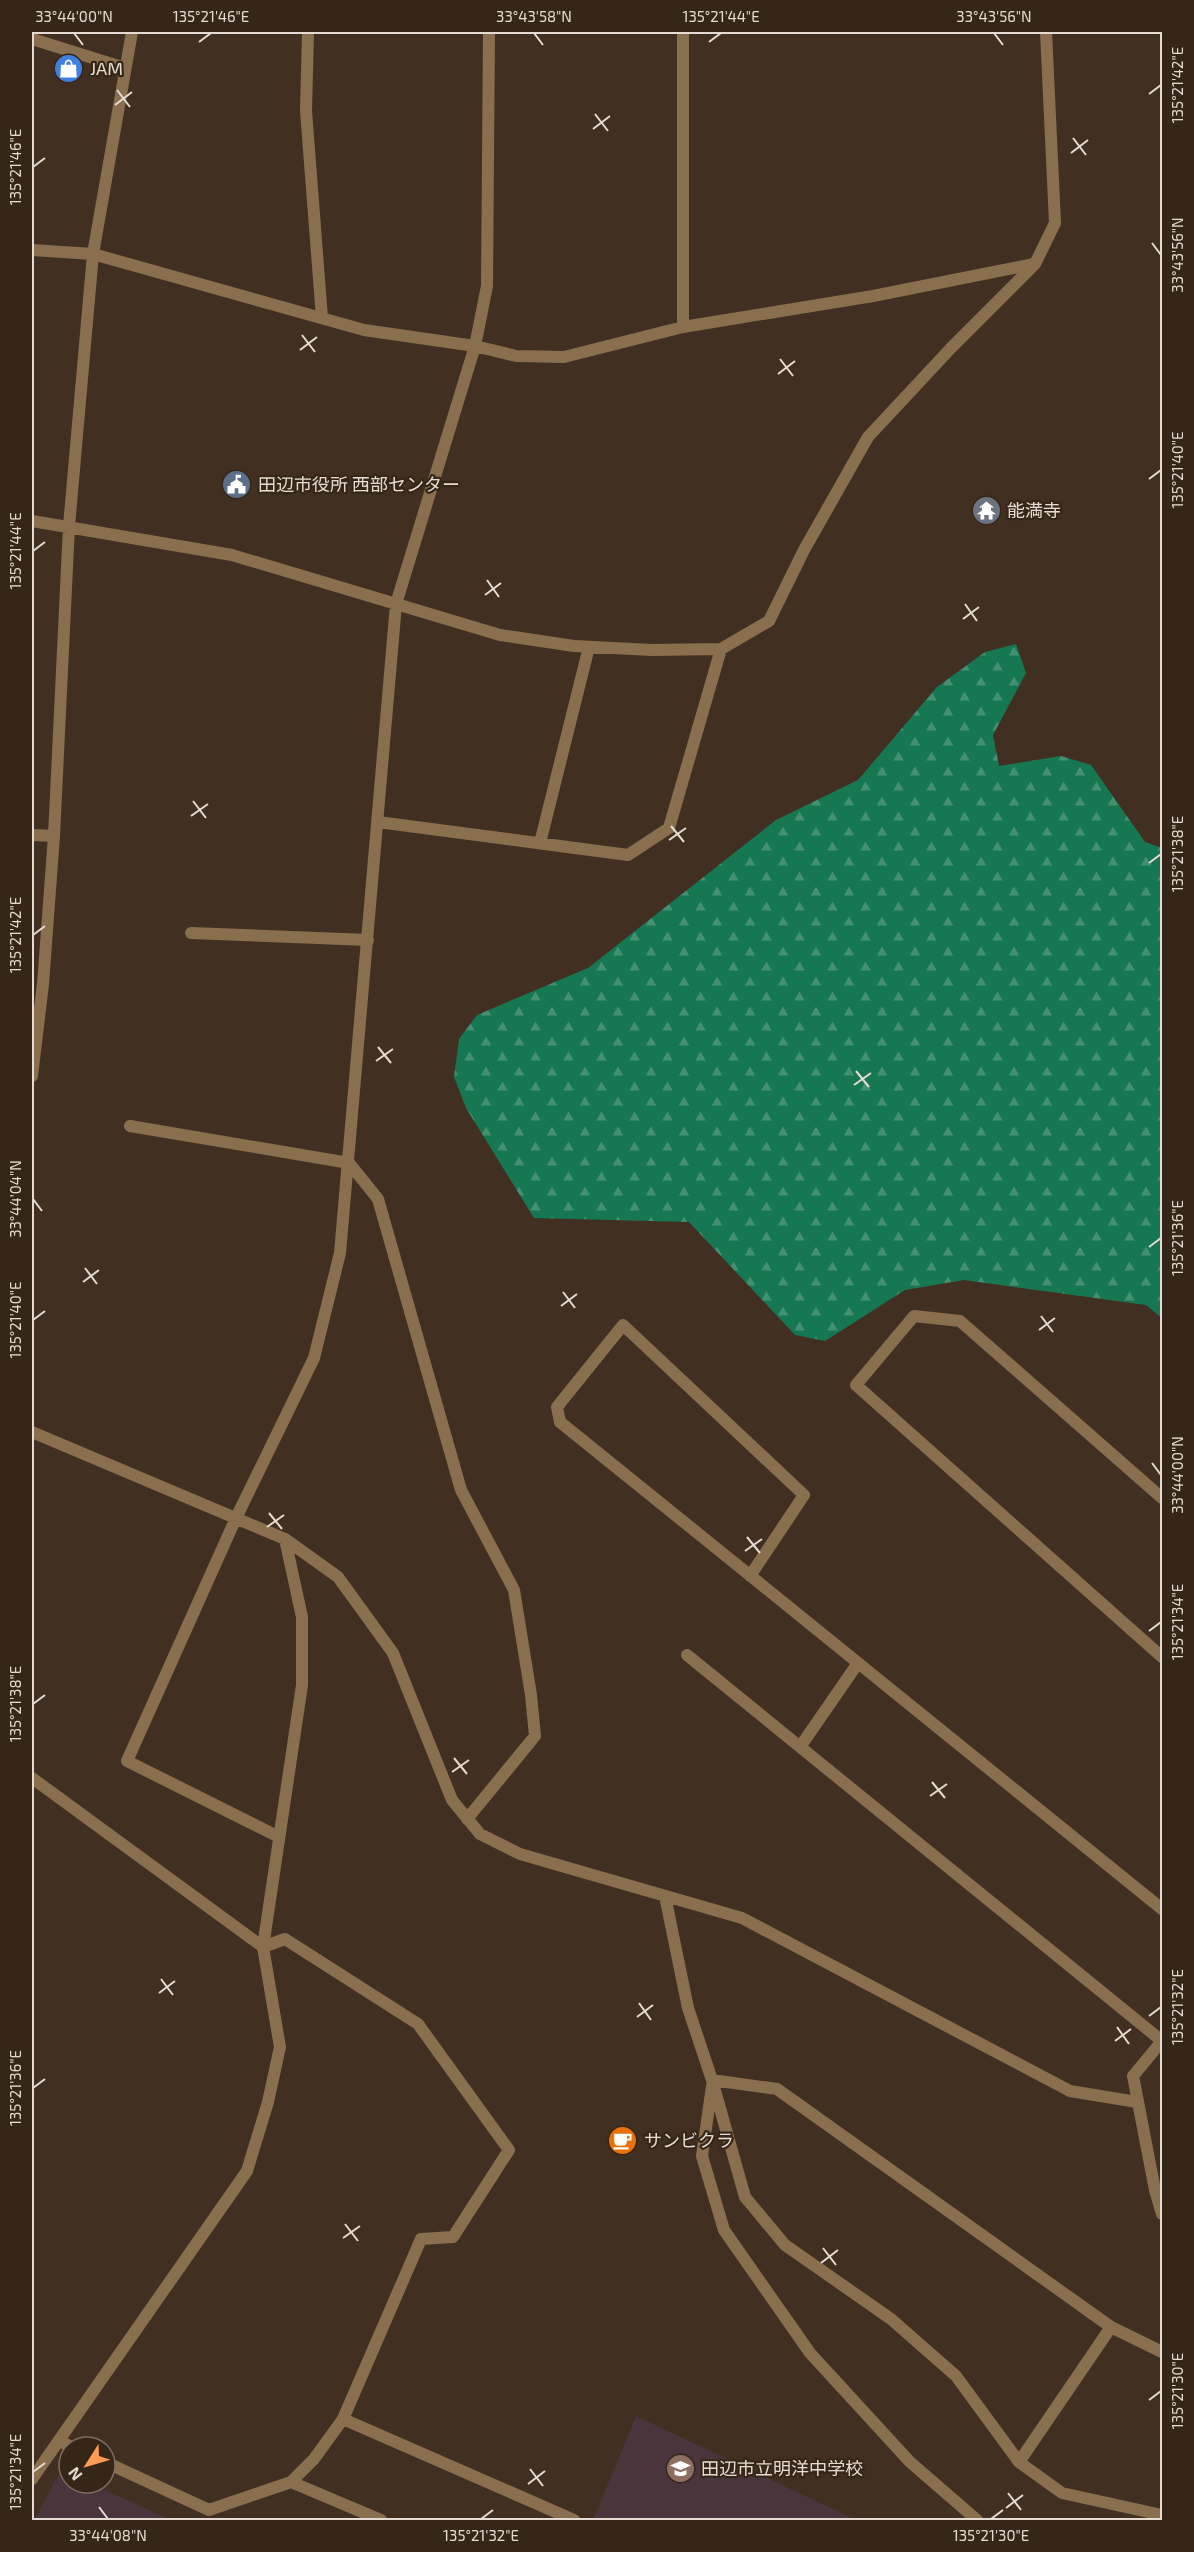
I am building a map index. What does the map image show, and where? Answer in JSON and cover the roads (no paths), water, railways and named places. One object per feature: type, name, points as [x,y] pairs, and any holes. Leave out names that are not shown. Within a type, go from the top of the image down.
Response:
[{"type":"street","points":[[32,1076],[43,984],[54,836],[69,526],[93,254],[132,32]]},
{"type":"street","points":[[308,32],[306,111],[322,318]]},
{"type":"street","points":[[279,1837],[128,1761],[236,1518],[314,1358],[340,1253],[396,604],[475,346],[488,286],[489,32]]},
{"type":"street","points":[[683,32],[683,327]]},
{"type":"street","points":[[32,521],[232,555],[500,635],[589,647],[652,650],[720,649],[769,621],[804,550],[868,437],[951,348],[1035,264],[1055,223],[1046,32]]},
{"type":"street","points":[[32,39],[125,68]]},
{"type":"street","points":[[32,250],[93,254],[364,330],[475,346],[516,356],[564,357],[683,327],[873,296],[1035,264]]},
{"type":"street","points":[[540,843],[589,647]]},
{"type":"street","points":[[378,822],[628,855],[669,828],[720,649]]},
{"type":"street","points":[[32,835],[54,836]]},
{"type":"street","points":[[191,933],[368,940]]},
{"type":"street","points":[[130,1126],[349,1163],[378,1199],[461,1490],[514,1590],[531,1695],[536,1736],[467,1819]]},
{"type":"street","points":[[1162,1498],[960,1321],[915,1316],[856,1385],[1162,1657]]},
{"type":"street","points":[[750,1576],[804,1495],[623,1325],[556,1407],[560,1422],[750,1576],[1162,1909]]},
{"type":"street","points":[[32,1432],[285,1539],[338,1577],[393,1653],[452,1800],[480,1833],[520,1854],[742,1918],[1070,2091],[1137,2102]]},
{"type":"street","points":[[63,2435],[247,2171],[268,2102],[280,2047],[263,1947],[295,1748],[302,1684],[302,1617],[285,1539]]},
{"type":"street","points":[[687,1655],[1162,2041],[1133,2076],[1155,2190],[1162,2214]]},
{"type":"street","points":[[800,1747],[858,1663]]},
{"type":"street","points":[[32,1779],[263,1947]]},
{"type":"street","points":[[665,1896],[688,2008],[712,2080],[745,2197],[785,2245],[891,2319],[956,2376],[1018,2462],[1062,2493],[1162,2515]]},
{"type":"street","points":[[117,2468],[209,2510],[291,2482],[314,2459],[343,2419],[421,2239],[453,2237],[509,2150],[418,2024],[285,1939],[263,1947]]},
{"type":"street","points":[[712,2080],[777,2089],[1111,2327],[1162,2352]]},
{"type":"street","points":[[712,2080],[702,2156],[724,2230],[810,2353],[910,2462],[977,2520]]},
{"type":"street","points":[[1018,2462],[1111,2327]]},
{"type":"street","points":[[343,2419],[574,2520]]},
{"type":"street","points":[[32,2479],[57,2444]]},
{"type":"street","points":[[291,2482],[381,2520]]},
{"type":"place","name":"JAM","points":[[69,68]]},
{"type":"place","name":"田辺市役所 西部センター","points":[[237,484]]},
{"type":"place","name":"能満寺","points":[[986,510]]},
{"type":"place","name":"サンビクラ","points":[[623,2140]]},
{"type":"place","name":"田辺市立明洋中学校","points":[[680,2468]]}]
